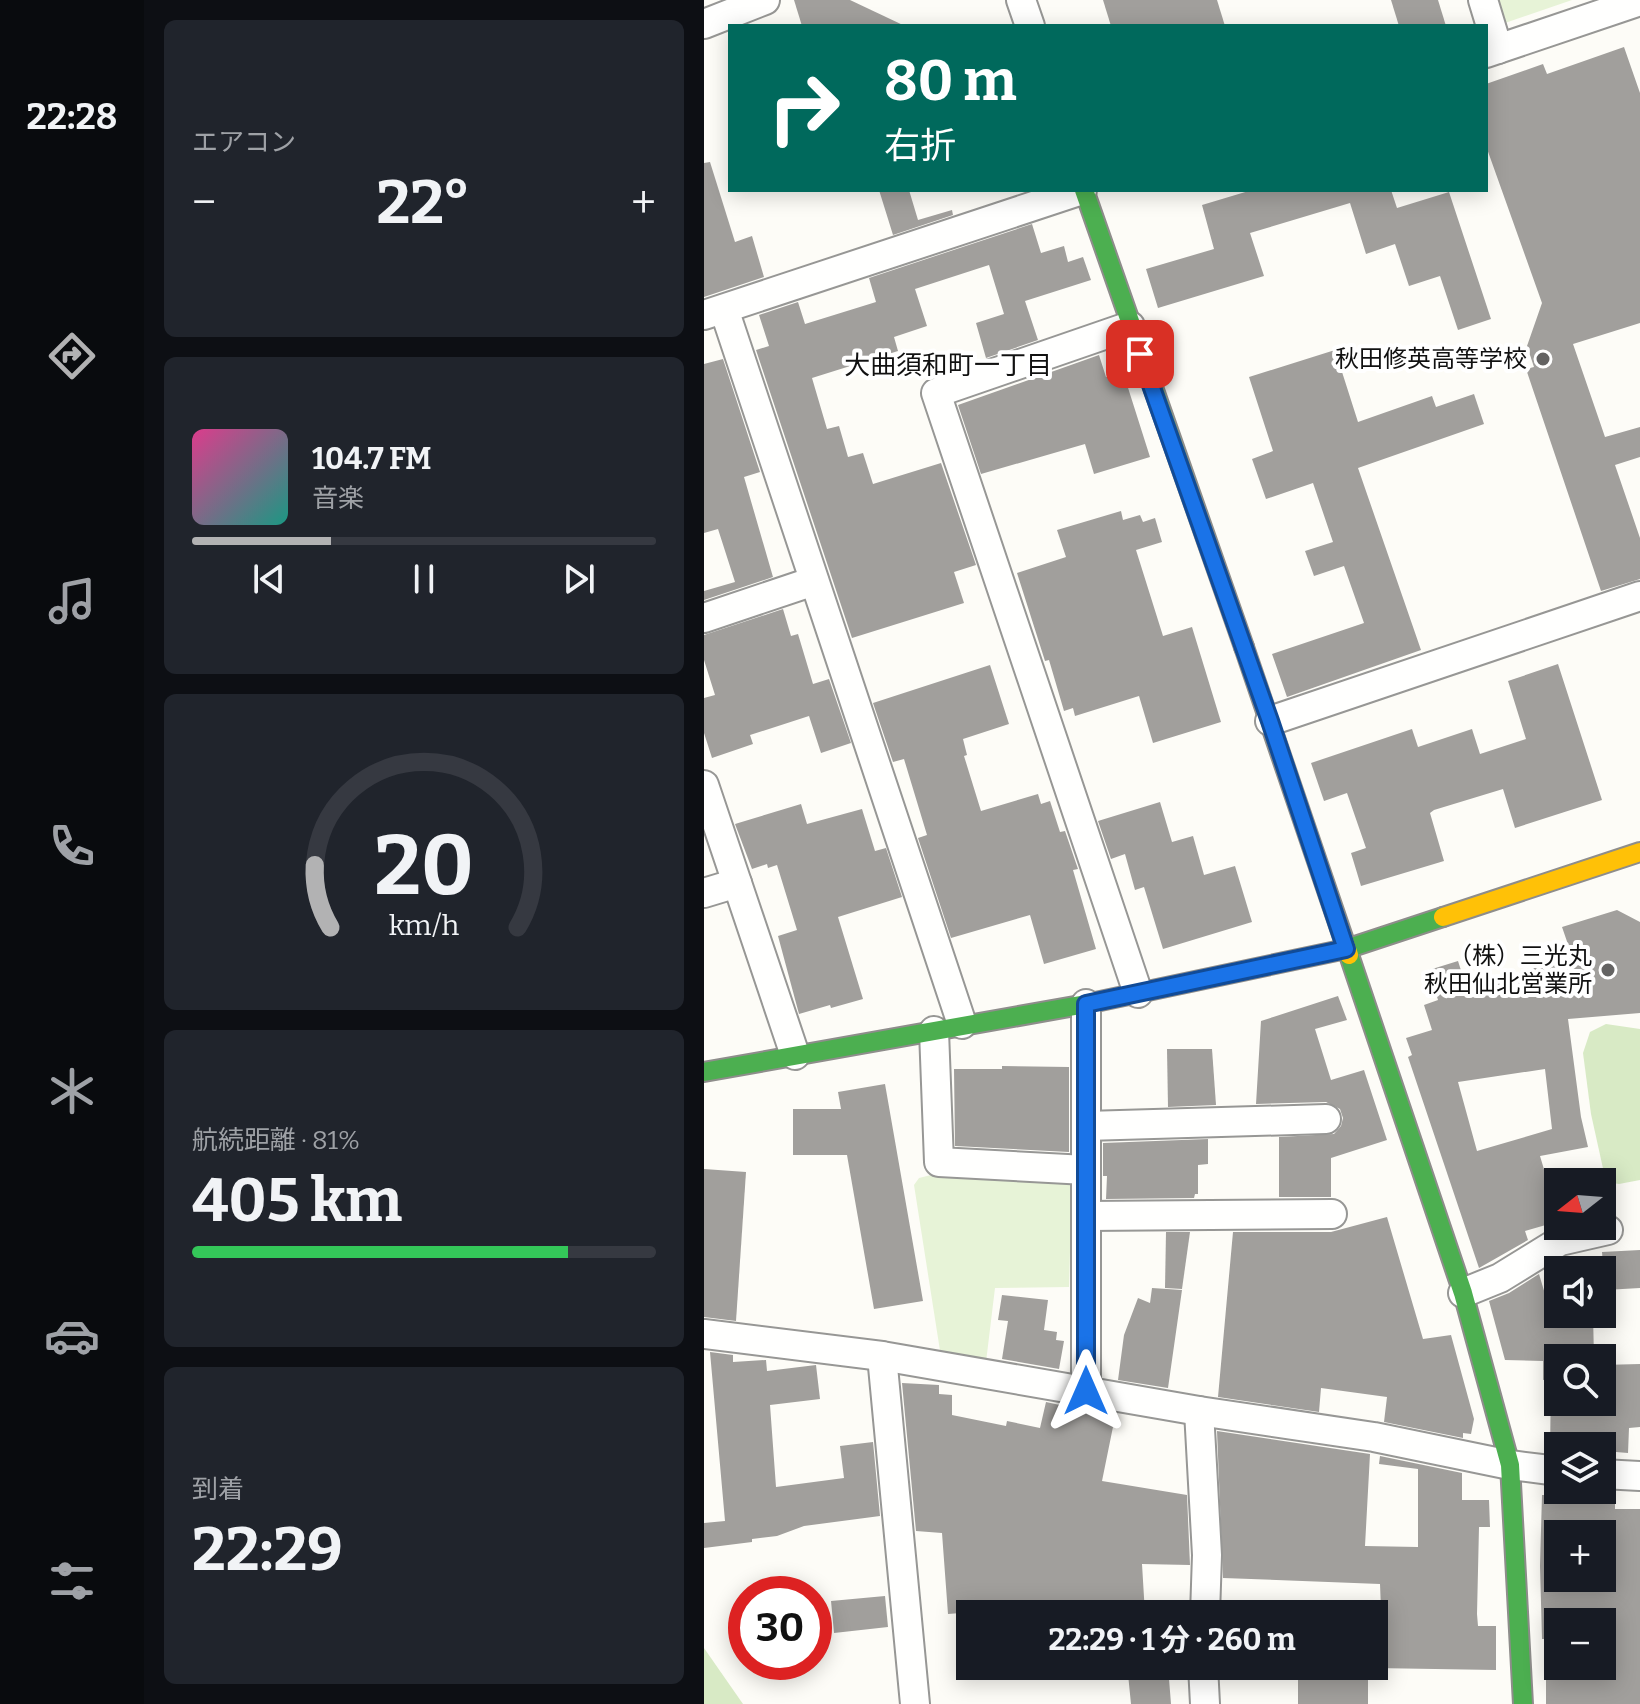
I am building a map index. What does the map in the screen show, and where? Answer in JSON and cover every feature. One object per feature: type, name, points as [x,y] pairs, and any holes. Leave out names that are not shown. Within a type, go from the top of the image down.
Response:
[{"type":"street","points":[[704,24],[765,0]]},
{"type":"street","points":[[1021,0],[1029,24]]},
{"type":"street","points":[[1483,0],[1487,24]]},
{"type":"street","points":[[1488,28],[1492,51],[1640,1]]},
{"type":"street","points":[[962,1024],[814,581],[714,312],[1077,192]]},
{"type":"street","points":[[1084,192],[1270,721],[1463,1293],[1510,1465],[1523,1704]]},
{"type":"street","points":[[1130,326],[936,393],[1138,993]]},
{"type":"street","points":[[704,618],[814,581]]},
{"type":"street","points":[[1270,721],[1640,596]]},
{"type":"street","points":[[704,785],[795,1055]]},
{"type":"street","points":[[704,1072],[1086,1004],[1346,949],[1640,852]]},
{"type":"street","points":[[704,893],[737,883]]},
{"type":"street","points":[[1086,1004],[1086,1391]]},
{"type":"street","points":[[934,1031],[939,1162],[1086,1170]]},
{"type":"street","points":[[1086,1126],[1326,1119]]},
{"type":"street","points":[[1087,1216],[1332,1214]]},
{"type":"street","points":[[1463,1293],[1500,1278],[1564,1240]]},
{"type":"street","points":[[704,1334],[882,1356],[1199,1411],[1374,1437],[1544,1469]]},
{"type":"street","points":[[882,1356],[915,1704]]},
{"type":"street","points":[[1199,1411],[1207,1555],[1205,1600]]},
{"type":"street","points":[[1616,1475],[1640,1476]]},
{"type":"street","points":[[1204,1680],[1205,1704]]},
{"type":"green space","points":[[1497,0],[1572,0],[1505,23]]},
{"type":"green space","points":[[1606,1024],[1640,1029],[1640,1180],[1616,1184],[1616,1168],[1603,1168],[1591,1114],[1583,1053],[1590,1032]]},
{"type":"green space","points":[[935,1174],[1072,1181],[1069,1287],[995,1288],[986,1362],[941,1357],[914,1185],[919,1178]]},
{"type":"green space","points":[[704,1648],[743,1704],[704,1704]]},
{"type":"building","points":[[794,0],[850,0],[901,24],[801,24]]},
{"type":"building","points":[[1103,0],[1217,0],[1224,24],[1110,24]]},
{"type":"building","points":[[1391,0],[1438,0],[1445,24],[1398,24]]},
{"type":"building","points":[[1624,47],[1640,93],[1640,323],[1573,344],[1605,437],[1640,427],[1640,457],[1615,465],[1640,538],[1640,579],[1601,591],[1526,369],[1534,367],[1527,346],[1542,303],[1488,152],[1488,83],[1543,64],[1547,74]]},
{"type":"building","points":[[710,162],[735,242],[752,236],[764,277],[704,297],[704,163]]},
{"type":"building","points":[[880,192],[910,192],[918,220],[952,210],[953,215],[893,235]]},
{"type":"building","points":[[1245,192],[1392,192],[1397,208],[1449,192],[1491,319],[1458,330],[1440,276],[1409,286],[1395,244],[1366,254],[1350,203],[1250,233],[1264,276],[1158,308],[1146,269],[1214,249],[1202,205]]},
{"type":"building","points":[[1032,224],[1041,253],[1064,246],[1068,262],[1083,257],[1091,280],[1025,301],[1038,340],[986,358],[976,323],[1004,314],[989,265],[915,289],[927,326],[894,337],[898,351],[812,378],[827,429],[839,426],[848,457],[863,453],[873,484],[941,463],[976,565],[954,572],[964,603],[852,638],[756,350],[769,346],[759,315],[798,302],[805,324],[876,302],[869,278]]},
{"type":"building","points":[[1335,350],[1358,422],[1432,396],[1436,407],[1474,394],[1484,424],[1358,468],[1421,650],[1287,697],[1272,654],[1364,623],[1344,566],[1314,576],[1305,551],[1333,542],[1313,483],[1266,499],[1252,459],[1273,451],[1249,377]]},
{"type":"building","points":[[1099,355],[1106,377],[1123,372],[1150,457],[1094,474],[1085,444],[981,474],[958,405]]},
{"type":"building","points":[[723,359],[760,472],[744,477],[773,577],[704,600],[704,591],[735,582],[718,529],[704,533],[704,364]]},
{"type":"building","points":[[1121,511],[1123,520],[1140,515],[1143,522],[1155,518],[1162,542],[1136,550],[1163,636],[1192,627],[1221,722],[1153,743],[1139,696],[1075,716],[1073,708],[1064,711],[1017,573],[1066,557],[1057,530]]},
{"type":"building","points":[[783,609],[791,636],[798,634],[813,684],[829,679],[851,743],[821,753],[809,716],[750,735],[753,744],[712,758],[704,733],[704,698],[715,695],[704,660],[704,635]]},
{"type":"building","points":[[1558,664],[1602,800],[1515,828],[1503,789],[1434,810],[1430,813],[1444,861],[1361,886],[1351,853],[1366,848],[1347,793],[1324,801],[1311,763],[1412,729],[1418,747],[1472,729],[1480,754],[1526,739],[1508,681]]},
{"type":"building","points":[[990,665],[1009,724],[963,739],[967,755],[964,756],[981,811],[1038,794],[1041,804],[1050,801],[1060,832],[1065,831],[1078,869],[1073,870],[1096,949],[1044,964],[1030,915],[951,938],[918,838],[927,835],[904,759],[893,762],[873,703]]},
{"type":"building","points":[[1160,802],[1172,842],[1193,836],[1204,875],[1235,866],[1252,922],[1163,949],[1144,887],[1135,890],[1125,854],[1111,859],[1098,821]]},
{"type":"building","points":[[801,804],[807,824],[862,809],[875,851],[886,848],[902,897],[838,917],[863,999],[799,1014],[778,936],[797,930],[777,865],[768,868],[767,864],[752,869],[735,824]]},
{"type":"building","points":[[1617,910],[1640,922],[1640,1013],[1568,1019],[1588,1147],[1540,1156],[1544,1169],[1544,1225],[1525,1231],[1528,1240],[1479,1268],[1408,1057],[1412,1055],[1406,1038],[1432,1030],[1424,1005],[1438,1000],[1429,970],[1458,961],[1467,989],[1572,956],[1562,927]],"holes":[[[1545,1069],[1552,1129],[1477,1151],[1458,1082]]]},
{"type":"building","points":[[1338,996],[1347,1020],[1315,1029],[1331,1080],[1364,1070],[1387,1140],[1331,1158],[1331,1197],[1279,1197],[1279,1137],[1334,1134],[1343,1118],[1340,1109],[1326,1102],[1256,1104],[1261,1021]]},
{"type":"building","points":[[1167,1049],[1212,1049],[1216,1105],[1168,1107]]},
{"type":"building","points":[[1002,1066],[1069,1067],[1069,1152],[955,1146],[954,1069],[1002,1069]]},
{"type":"building","points":[[885,1084],[923,1301],[874,1309],[847,1155],[793,1155],[793,1109],[841,1109],[838,1092]]},
{"type":"building","points":[[1208,1139],[1208,1164],[1198,1165],[1198,1194],[1194,1198],[1106,1199],[1103,1143]]},
{"type":"building","points":[[704,1169],[746,1172],[736,1321],[704,1317]]},
{"type":"building","points":[[1387,1217],[1423,1339],[1451,1335],[1474,1419],[1471,1434],[1463,1433],[1463,1438],[1384,1422],[1387,1397],[1321,1388],[1319,1412],[1218,1397],[1233,1232],[1331,1232]]},
{"type":"building","points":[[1166,1232],[1190,1232],[1182,1289],[1165,1288]]},
{"type":"building","points":[[1640,1250],[1640,1288],[1616,1289],[1616,1256],[1602,1256],[1602,1252]]},
{"type":"building","points":[[1539,1274],[1544,1291],[1544,1328],[1593,1328],[1594,1344],[1544,1344],[1544,1380],[1543,1361],[1505,1360],[1489,1301],[1509,1293]]},
{"type":"building","points":[[1152,1288],[1182,1290],[1168,1388],[1118,1380],[1124,1335],[1138,1298],[1150,1303]]},
{"type":"building","points":[[1002,1295],[1048,1300],[1044,1330],[1057,1332],[1056,1340],[1064,1341],[1059,1369],[1002,1359],[1008,1321],[998,1320]]},
{"type":"building","points":[[710,1352],[733,1355],[733,1362],[766,1360],[767,1371],[816,1365],[820,1399],[770,1405],[776,1487],[844,1478],[840,1446],[873,1442],[880,1516],[804,1526],[777,1536],[752,1539],[752,1542],[704,1548],[704,1523],[725,1521]]},
{"type":"building","points":[[1640,1364],[1640,1427],[1629,1428],[1628,1453],[1616,1452],[1616,1432],[1550,1432],[1550,1416],[1616,1416],[1616,1365]]},
{"type":"building","points":[[902,1383],[939,1385],[939,1394],[952,1395],[952,1415],[1006,1426],[1007,1421],[1040,1428],[1046,1402],[1115,1417],[1102,1481],[1187,1495],[1190,1565],[1142,1564],[1144,1600],[956,1600],[956,1613],[948,1614],[942,1533],[916,1531]]},
{"type":"building","points":[[1217,1431],[1370,1454],[1365,1546],[1418,1547],[1418,1469],[1379,1464],[1380,1456],[1462,1473],[1462,1500],[1489,1500],[1490,1527],[1479,1527],[1477,1614],[1478,1626],[1496,1626],[1496,1670],[1388,1668],[1388,1600],[1381,1600],[1380,1584],[1223,1578]]},
{"type":"building","points":[[1542,1495],[1544,1504],[1615,1504],[1615,1509],[1640,1509],[1640,1704],[1546,1704],[1546,1680],[1616,1680],[1616,1608],[1544,1608],[1542,1639]]},
{"type":"building","points":[[885,1596],[888,1627],[834,1633],[832,1601]]},
{"type":"building","points":[[1129,1680],[1169,1680],[1171,1704],[1131,1704]]},
{"type":"building","points":[[1298,1680],[1368,1680],[1368,1704],[1298,1704]]},
{"type":"traffic: fast","points":[[1085,192],[1244,647]]},
{"type":"traffic: fast","points":[[704,1072],[1086,1004],[1346,949],[1443,917]]},
{"type":"traffic: fast","points":[[1349,955],[1463,1293],[1510,1465],[1523,1704]]},
{"type":"traffic: slow","points":[[1244,647],[1349,955]]},
{"type":"traffic: slow","points":[[1443,917],[1640,852]]},
{"type":"place","name":"秋田修英高等学校","points":[[1543,359]]},
{"type":"place","name":"（株）三光丸 秋田仙北営業所","points":[[1608,970]]},
{"type":"district","name":"大曲須和町一丁目","points":[[948,365]]},
{"type":"route","points":[[1086,1391],[1086,1004],[1346,949],[1270,721],[1140,354]]}]
